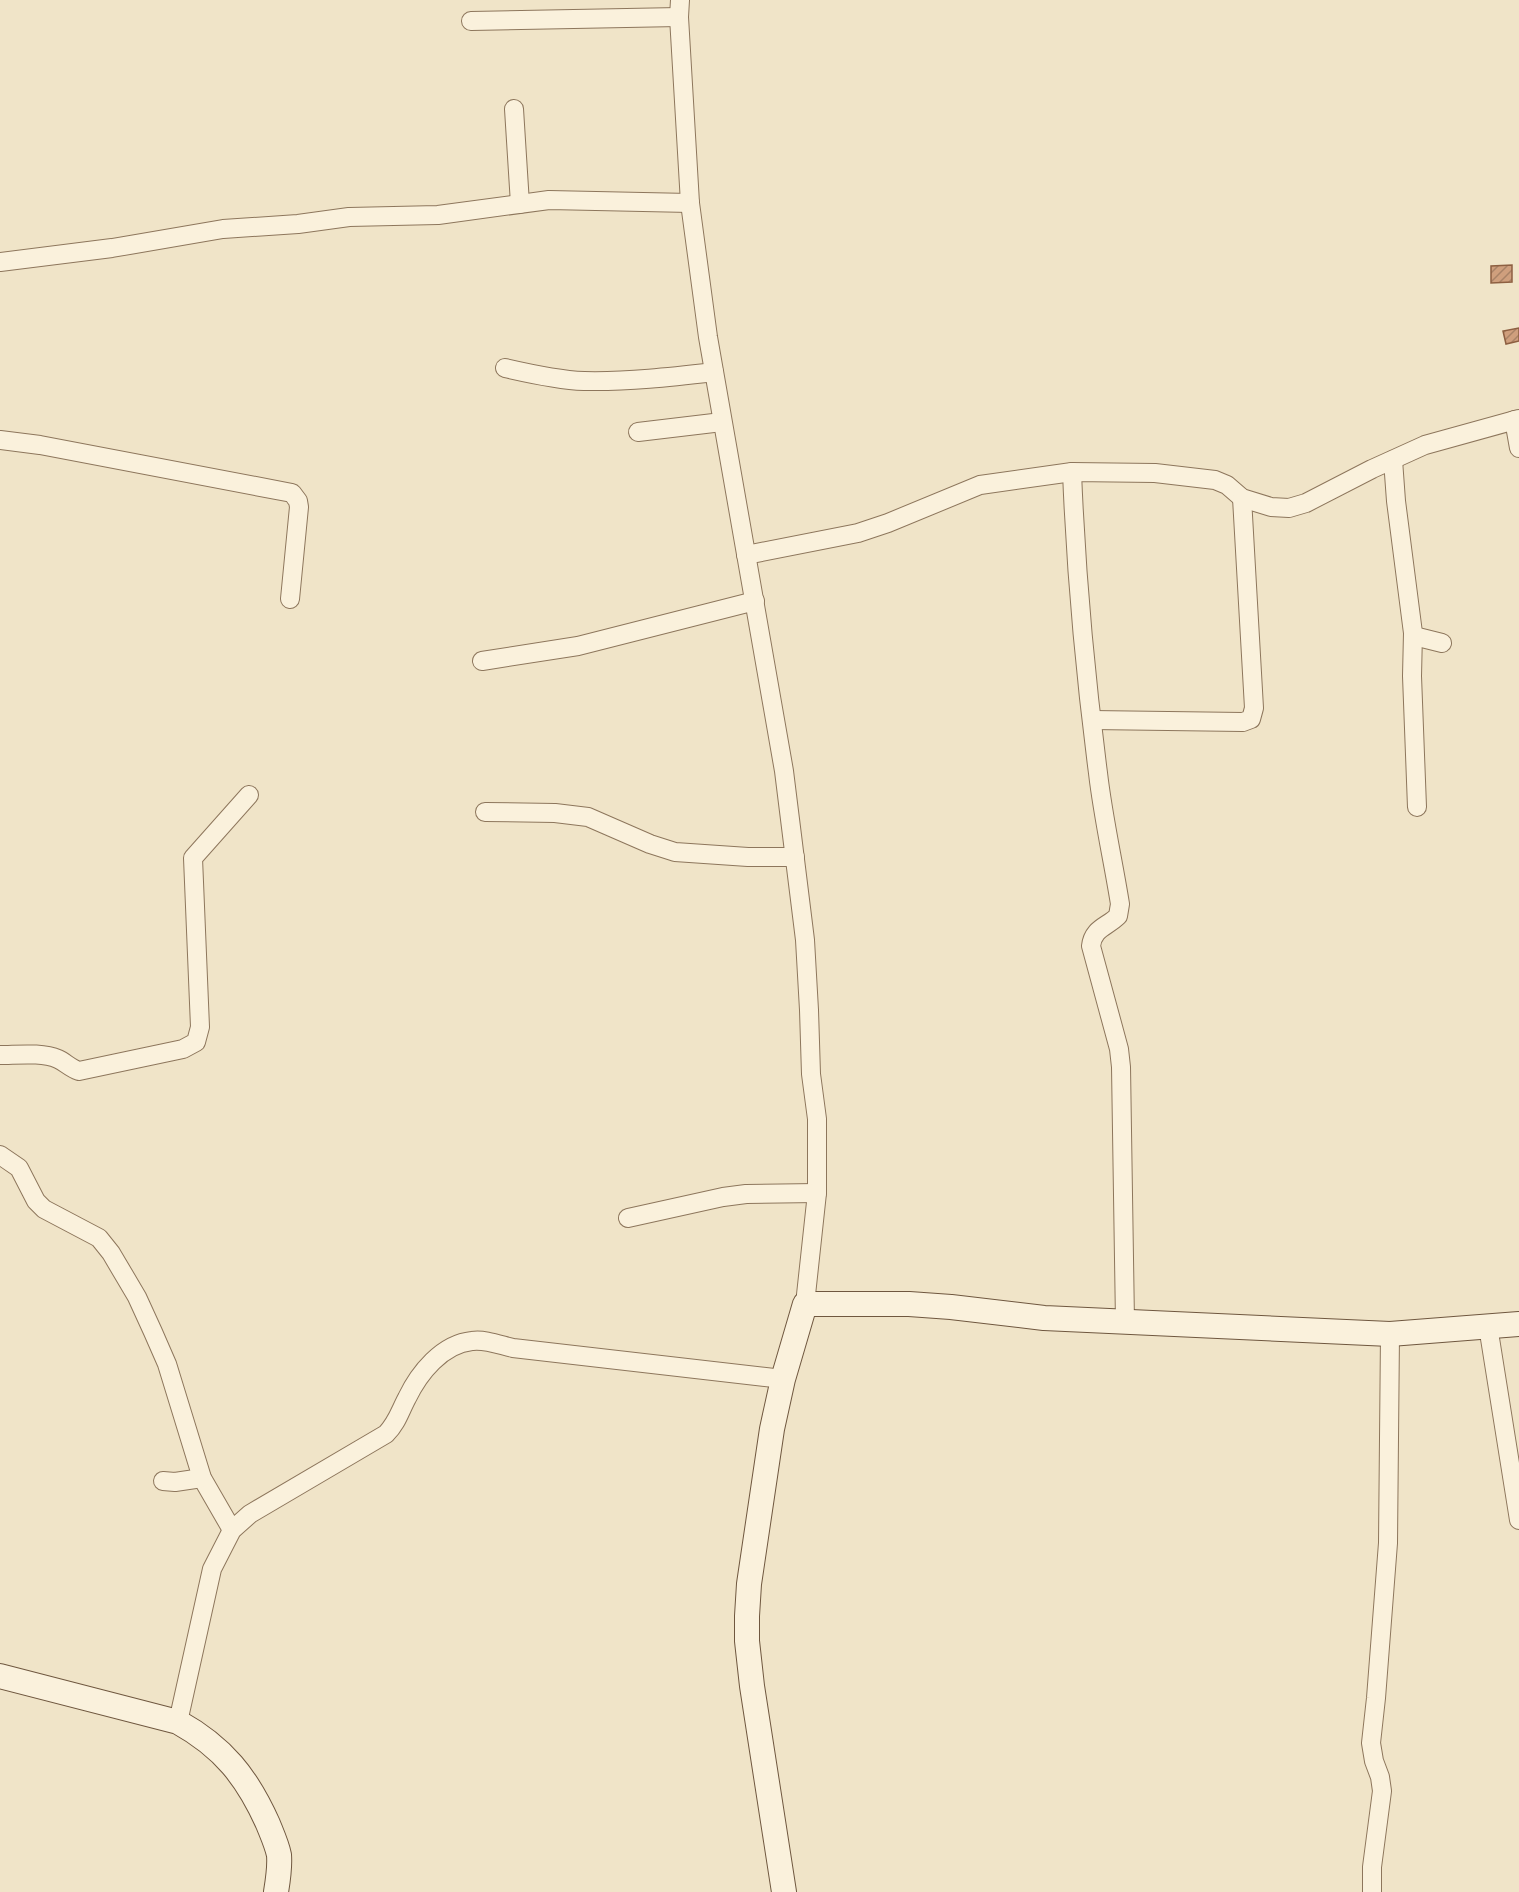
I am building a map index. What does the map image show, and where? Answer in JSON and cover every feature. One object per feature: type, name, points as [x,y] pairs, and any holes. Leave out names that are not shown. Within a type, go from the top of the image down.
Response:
[{"type":"street","points":[[471,21],[679,8],[690,202],[722,422],[784,771],[808,979],[811,1074],[817,1119],[817,1193],[805,1304],[783,1379],[772,1429],[749,1584],[747,1630],[752,1686],[784,1892]]},
{"type":"street","points":[[514,109],[520,204]]},
{"type":"street","points":[[0,262],[112,248],[223,229],[298,224],[365,216],[438,215],[549,200],[690,202]]},
{"type":"street","points":[[506,368],[582,381],[644,380],[714,372]]},
{"type":"street","points":[[746,555],[858,533],[980,485],[1072,472],[1155,473],[1215,480],[1227,484],[1242,498],[1271,507],[1289,508],[1306,503],[1393,460],[1440,440],[1516,419],[1519,448]]},
{"type":"street","points":[[638,432],[722,422]]},
{"type":"street","points":[[0,440],[40,445],[292,493],[299,507],[290,599]]},
{"type":"street","points":[[1393,460],[1413,633],[1412,687],[1417,807]]},
{"type":"street","points":[[1072,472],[1076,573],[1092,720],[1104,816],[1120,904],[1118,916],[1097,930],[1090,946],[1119,1049],[1121,1067],[1125,1322]]},
{"type":"street","points":[[1092,720],[1243,722],[1251,719],[1254,708],[1242,498]]},
{"type":"street","points":[[482,661],[578,646],[755,601]]},
{"type":"street","points":[[1413,633],[1418,637],[1442,643]]},
{"type":"street","points":[[0,1055],[45,1056],[59,1059],[70,1068],[79,1071],[183,1049],[196,1042],[200,1016],[193,862],[196,853],[249,795]]},
{"type":"street","points":[[485,812],[555,813],[588,817],[650,844],[675,852],[748,857],[795,857]]},
{"type":"street","points":[[0,1155],[17,1166],[36,1201],[44,1209],[99,1238],[111,1253],[137,1297],[167,1364],[202,1478],[232,1530]]},
{"type":"street","points":[[628,1218],[723,1197],[746,1194],[817,1193]]},
{"type":"street","points":[[805,1304],[920,1305],[1044,1318],[1390,1334],[1519,1324]]},
{"type":"street","points":[[1488,1326],[1519,1520]]},
{"type":"street","points":[[1372,1892],[1372,1867],[1382,1791],[1371,1743],[1388,1542],[1390,1334]]},
{"type":"street","points":[[178,1722],[212,1569],[232,1530],[250,1514],[386,1434],[396,1424],[407,1396],[435,1358],[456,1345],[472,1341],[491,1342],[513,1348],[783,1379]]},
{"type":"street","points":[[163,1481],[175,1482],[202,1478]]},
{"type":"street","points":[[0,1676],[178,1722],[201,1735],[219,1750],[243,1776],[261,1809],[278,1852],[280,1866],[276,1892]]},
{"type":"building","points":[[1512,265],[1512,282],[1491,283],[1491,266]]},
{"type":"building","points":[[1519,328],[1519,341],[1506,344],[1503,331]]}]
